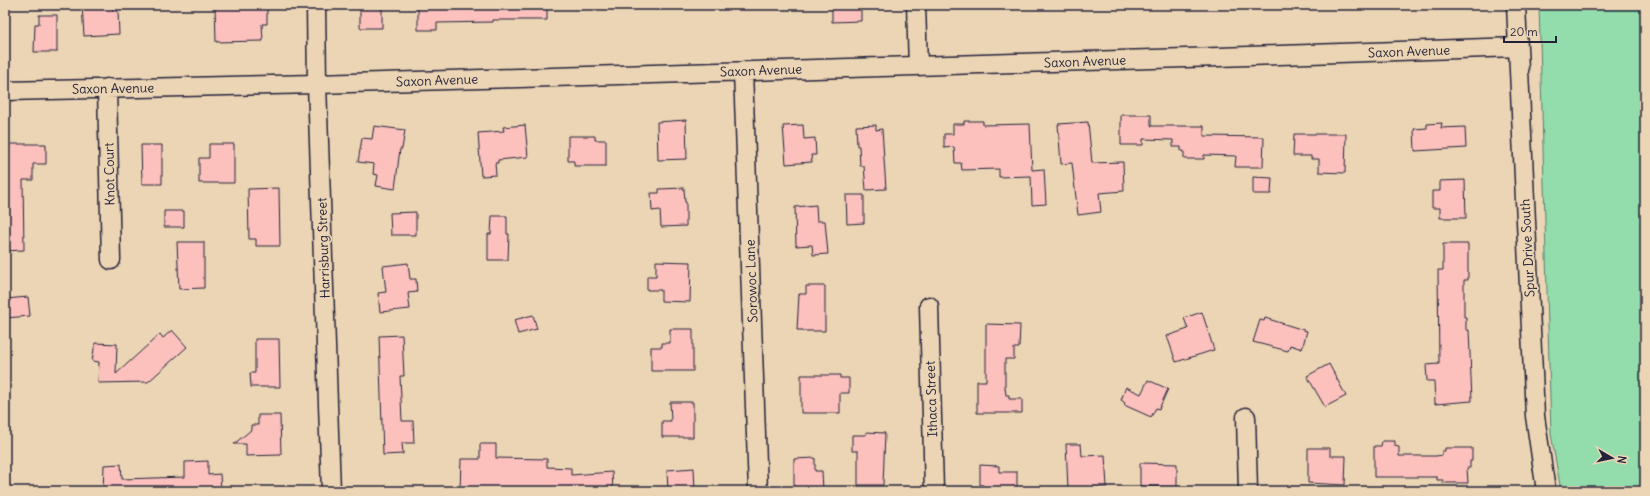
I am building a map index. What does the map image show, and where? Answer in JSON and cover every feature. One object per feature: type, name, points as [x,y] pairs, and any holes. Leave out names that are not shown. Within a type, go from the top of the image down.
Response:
[{"type":"street","name":"Harrisburg Street","points":[[316,5],[317,84],[331,491]]},
{"type":"street","points":[[916,5],[918,66]]},
{"type":"street","name":"Spur Drive South","points":[[1516,5],[1535,416],[1546,491]]},
{"type":"street","name":"Saxon Avenue","points":[[5,91],[317,84],[1517,47]]},
{"type":"street","name":"Sorowoc Lane","points":[[743,71],[758,491]]},
{"type":"street","name":"Knot Court","points":[[107,88],[111,260]]},
{"type":"street","name":"Ithaca Street","points":[[929,306],[934,491]]},
{"type":"street","points":[[1246,417],[1248,491]]},
{"type":"green space","points":[[1539,5],[1645,5],[1645,491],[1561,491],[1551,434]]},
{"type":"building","points":[[82,5],[113,5],[113,11],[118,11],[119,34],[84,36]]},
{"type":"building","points":[[215,5],[267,5],[267,24],[262,24],[263,41],[216,42]]},
{"type":"building","points":[[360,5],[382,5],[382,28],[360,28]]},
{"type":"building","points":[[418,5],[547,5],[547,20],[493,20],[493,22],[437,23],[437,30],[418,30]]},
{"type":"building","points":[[832,5],[861,5],[861,21],[832,22]]},
{"type":"building","points":[[39,15],[57,15],[57,52],[34,52],[35,24],[39,24]]},
{"type":"building","points":[[1121,115],[1151,115],[1151,126],[1204,126],[1204,136],[1264,137],[1263,167],[1235,167],[1236,156],[1204,155],[1204,159],[1184,159],[1184,151],[1181,151],[1181,147],[1173,147],[1173,140],[1143,139],[1143,145],[1121,145]]},
{"type":"building","points":[[686,120],[687,159],[658,160],[657,122]]},
{"type":"building","points":[[964,121],[983,121],[983,125],[1030,124],[1032,170],[1044,169],[1046,204],[1032,205],[1031,176],[999,177],[999,169],[962,170],[961,163],[955,163],[954,147],[944,148],[944,134],[953,134],[953,124],[964,124]]},
{"type":"building","points":[[1088,122],[1092,163],[1123,162],[1124,191],[1099,193],[1101,212],[1078,215],[1072,163],[1061,164],[1058,124]]},
{"type":"building","points":[[1442,123],[1441,128],[1465,127],[1466,148],[1415,151],[1414,129],[1427,128],[1427,124]]},
{"type":"building","points":[[525,125],[528,157],[498,160],[498,163],[495,163],[496,175],[481,176],[478,133],[504,131],[503,127]]},
{"type":"building","points":[[803,125],[804,139],[815,138],[816,155],[811,155],[812,162],[786,164],[783,126]]},
{"type":"building","points":[[876,125],[876,130],[882,129],[886,189],[866,190],[864,166],[860,166],[856,126]]},
{"type":"building","points":[[374,126],[405,130],[402,149],[400,149],[395,189],[376,186],[378,175],[373,174],[374,164],[358,162],[362,138],[372,139]]},
{"type":"building","points":[[1294,134],[1346,134],[1345,173],[1319,172],[1319,159],[1311,159],[1311,156],[1293,156]]},
{"type":"building","points":[[568,136],[595,136],[595,140],[606,140],[606,166],[574,166],[574,161],[568,161]]},
{"type":"building","points":[[8,144],[46,144],[46,164],[33,164],[33,180],[23,180],[24,250],[5,251],[5,204],[8,204]]},
{"type":"building","points":[[209,144],[234,144],[234,183],[199,183],[199,158],[209,158]]},
{"type":"building","points":[[141,145],[162,145],[162,184],[142,184]]},
{"type":"building","points":[[1253,177],[1272,178],[1271,194],[1253,194]]},
{"type":"building","points":[[1465,180],[1466,218],[1440,218],[1440,208],[1432,208],[1432,191],[1440,191],[1440,181]]},
{"type":"building","points":[[279,188],[280,246],[256,246],[256,239],[249,239],[248,189]]},
{"type":"building","points":[[684,188],[686,202],[686,226],[661,227],[660,210],[652,211],[651,193],[659,193],[659,189]]},
{"type":"building","points":[[846,195],[864,195],[864,223],[847,224]]},
{"type":"building","points":[[816,205],[817,221],[825,221],[828,254],[813,255],[812,245],[796,246],[795,207]]},
{"type":"building","points":[[164,211],[184,211],[184,227],[164,227]]},
{"type":"building","points":[[416,212],[416,235],[391,235],[390,213]]},
{"type":"building","points":[[492,216],[507,216],[507,234],[509,234],[508,260],[488,260],[488,234],[491,234]]},
{"type":"building","points":[[177,242],[204,242],[204,288],[179,289]]},
{"type":"building","points":[[1443,244],[1468,244],[1468,280],[1464,280],[1464,317],[1466,317],[1466,330],[1469,330],[1472,401],[1435,404],[1434,381],[1427,381],[1426,365],[1439,364],[1438,270],[1443,270]]},
{"type":"building","points":[[656,261],[691,262],[690,302],[661,301],[661,290],[647,290],[647,276],[656,276]]},
{"type":"building","points":[[408,263],[410,279],[416,279],[417,292],[408,293],[410,309],[380,312],[378,293],[386,292],[383,266]]},
{"type":"building","points":[[806,286],[825,286],[825,331],[797,330],[799,294],[806,294]]},
{"type":"building","points":[[28,297],[30,316],[5,318],[5,299]]},
{"type":"building","points":[[1202,312],[1214,350],[1176,362],[1167,336],[1188,329],[1184,318]]},
{"type":"building","points":[[533,315],[537,329],[518,334],[514,320]]},
{"type":"building","points":[[1265,318],[1307,331],[1302,349],[1290,345],[1288,351],[1253,342],[1260,320],[1264,321]]},
{"type":"building","points":[[986,324],[1020,325],[1019,348],[1014,348],[1014,359],[1005,359],[1005,387],[1006,395],[1009,395],[1009,399],[1022,399],[1022,413],[977,413],[977,381],[986,381]]},
{"type":"building","points":[[670,329],[693,329],[693,371],[651,371],[651,347],[662,347],[662,343],[670,343]]},
{"type":"building","points":[[172,330],[187,347],[148,382],[98,383],[99,362],[92,361],[95,343],[117,344],[116,374],[160,334],[163,338]]},
{"type":"building","points":[[402,335],[404,376],[400,376],[402,421],[413,421],[414,443],[402,443],[403,454],[383,455],[379,336]]},
{"type":"building","points":[[255,339],[279,339],[280,387],[251,387],[250,373],[255,373]]},
{"type":"building","points":[[1329,364],[1346,396],[1325,407],[1307,376]]},
{"type":"building","points":[[801,375],[840,375],[840,378],[849,378],[849,393],[840,393],[840,413],[801,413]]},
{"type":"building","points":[[1148,380],[1168,389],[1159,409],[1156,408],[1151,417],[1124,405],[1125,403],[1121,400],[1126,387],[1141,394]]},
{"type":"building","points":[[670,402],[693,402],[693,437],[662,437],[662,421],[671,421]]},
{"type":"building","points":[[258,415],[280,415],[281,455],[246,456],[246,444],[234,444],[251,430],[251,425],[258,425]]},
{"type":"building","points":[[866,432],[885,433],[883,485],[858,485],[858,451],[852,451],[852,435],[866,435]]},
{"type":"building","points":[[1382,441],[1395,441],[1395,446],[1399,447],[1399,456],[1436,456],[1442,455],[1442,451],[1445,451],[1445,448],[1472,448],[1472,461],[1470,461],[1470,468],[1467,468],[1468,483],[1443,483],[1443,480],[1437,480],[1437,477],[1374,477],[1374,446],[1381,446]]},
{"type":"building","points":[[480,444],[496,444],[496,458],[547,459],[547,467],[571,468],[571,475],[612,472],[613,491],[460,491],[461,459],[480,459]]},
{"type":"building","points":[[1066,444],[1081,444],[1082,456],[1105,455],[1107,487],[1068,489]]},
{"type":"building","points":[[1308,448],[1330,448],[1330,456],[1346,456],[1345,485],[1308,483]]},
{"type":"building","points":[[815,458],[815,471],[822,471],[823,491],[794,491],[794,459]]},
{"type":"building","points":[[208,461],[208,475],[220,474],[221,491],[103,491],[104,465],[121,464],[122,479],[185,477],[185,462]]},
{"type":"building","points":[[1140,463],[1177,464],[1177,487],[1140,486]]},
{"type":"building","points":[[980,465],[999,466],[999,472],[1017,472],[1017,491],[983,491],[983,485],[980,485]]},
{"type":"building","points":[[694,468],[695,491],[668,491],[667,470]]}]
